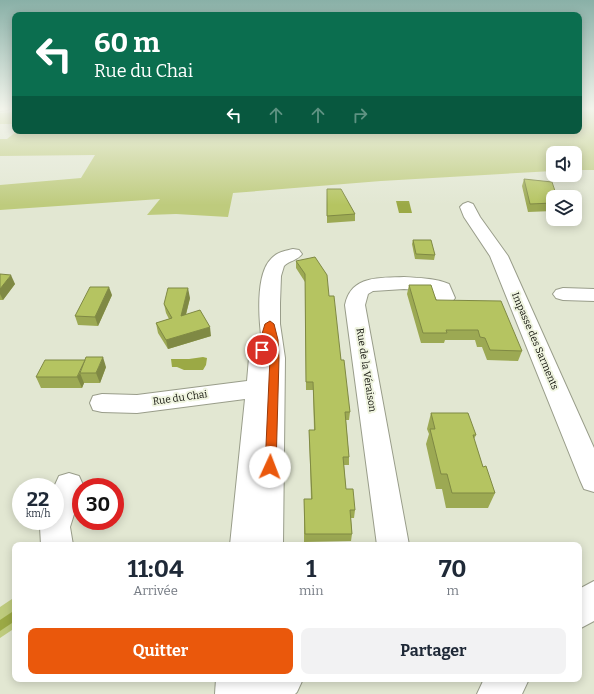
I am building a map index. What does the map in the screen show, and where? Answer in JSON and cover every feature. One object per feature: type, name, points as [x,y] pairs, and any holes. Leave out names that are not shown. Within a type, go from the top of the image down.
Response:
[{"type":"street","name":"Impasse des Sarments","points":[[468,207],[472,217],[499,256],[594,480]]},
{"type":"street","points":[[267,542],[274,358],[270,324],[272,272],[278,262],[286,256],[293,254]]},
{"type":"street","name":"Rue de la Véraison","points":[[393,542],[356,306],[357,295],[365,287],[381,283],[433,284],[442,288],[445,298]]},
{"type":"street","points":[[563,294],[594,295]]},
{"type":"street","points":[[246,542],[260,358],[270,324]]},
{"type":"street","name":"Rue du Chai","points":[[102,403],[137,404],[258,388]]},
{"type":"street","points":[[57,542],[55,527],[69,485]]},
{"type":"street","points":[[582,609],[594,598]]},
{"type":"street","points":[[234,694],[235,682]]},
{"type":"street","points":[[262,682],[262,694]]},
{"type":"street","points":[[262,694],[280,682]]},
{"type":"street","points":[[496,694],[507,682]]},
{"type":"shaded area","points":[[0,140],[594,140],[594,170],[582,170],[582,146],[546,146],[546,171],[381,181],[233,193],[228,217],[176,214],[147,215],[160,199],[0,210],[0,185],[81,178],[95,155],[0,156]]},
{"type":"shaded area","points":[[396,201],[409,201],[412,213],[399,213]]},
{"type":"shaded area","points":[[207,358],[206,365],[203,370],[184,370],[177,367],[172,367],[171,359]]},
{"type":"shaded area","points":[[12,599],[12,630],[0,638],[0,607]]},
{"type":"building","points":[[524,179],[552,182],[555,190],[546,190],[546,203],[530,204]]},
{"type":"building","points":[[327,189],[341,189],[355,214],[327,216]]},
{"type":"building","points":[[413,240],[431,240],[435,255],[416,254]]},
{"type":"building","points":[[315,257],[327,275],[329,296],[334,296],[341,360],[344,360],[350,412],[345,412],[349,457],[343,457],[346,489],[353,489],[355,510],[350,510],[352,534],[305,534],[304,499],[312,499],[309,430],[315,430],[313,382],[306,382],[305,274],[296,261]]},
{"type":"building","points":[[0,274],[11,275],[0,289]]},
{"type":"building","points":[[409,285],[431,285],[436,300],[501,301],[522,351],[490,350],[485,338],[480,337],[478,330],[446,330],[447,333],[423,333]]},
{"type":"building","points":[[90,287],[109,287],[95,317],[75,316]]},
{"type":"building","points":[[168,288],[188,288],[181,316],[200,310],[210,327],[166,340],[156,323],[172,318],[164,304]]},
{"type":"building","points":[[86,357],[103,357],[96,373],[80,373]]},
{"type":"building","points":[[45,360],[85,360],[77,377],[36,377]]},
{"type":"building","points":[[431,413],[468,413],[476,435],[473,435],[483,467],[486,466],[495,493],[452,493],[447,474],[441,474],[430,429],[435,429]]},
{"type":"waterway","points":[[0,626],[12,617]]},
{"type":"route","points":[[262,350],[270,324],[274,358],[270,467]]}]
